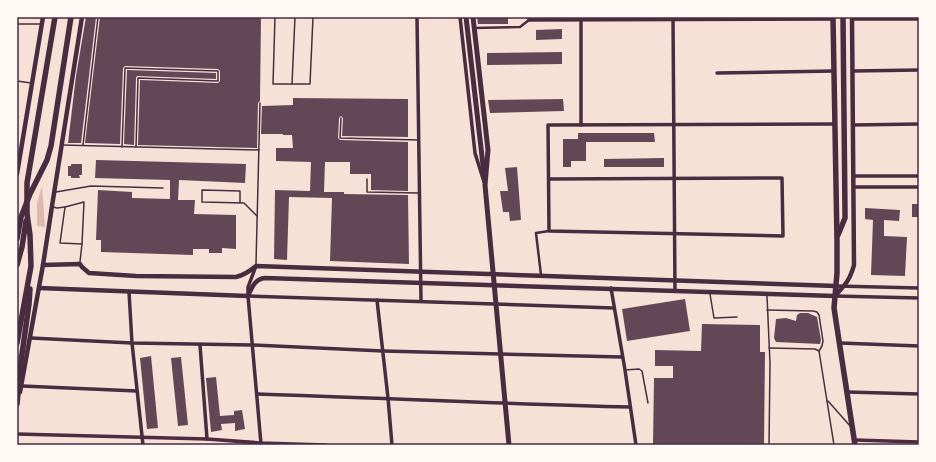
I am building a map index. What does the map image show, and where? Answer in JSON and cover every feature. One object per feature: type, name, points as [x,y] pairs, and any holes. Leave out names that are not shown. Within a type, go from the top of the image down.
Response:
[{"type":"main road","points":[[17,404],[29,304],[31,266],[30,235],[27,214],[27,183],[54,17]]},
{"type":"main road","points":[[17,239],[21,217],[30,194],[47,160],[51,146],[71,17]]},
{"type":"main road","points":[[466,17],[485,185],[509,445]]},
{"type":"main road","points":[[473,17],[488,150],[485,185]]},
{"type":"main road","points":[[837,241],[838,233],[845,218],[843,17]]},
{"type":"main road","points":[[833,18],[837,241],[834,308],[855,442]]},
{"type":"main road","points":[[17,265],[22,247],[27,214]]},
{"type":"main road","points":[[17,343],[31,266]]},
{"type":"street","points":[[17,174],[43,17]]},
{"type":"street","points":[[17,407],[40,288],[82,17]]},
{"type":"street","points":[[417,17],[421,302]]},
{"type":"street","points":[[460,17],[475,153],[485,185]]},
{"type":"street","points":[[673,18],[675,291]]},
{"type":"street","points":[[474,28],[520,27],[529,19],[833,18]]},
{"type":"street","points":[[835,296],[845,286],[852,275],[854,265],[852,18],[919,19]]},
{"type":"street","points":[[581,20],[582,125]]},
{"type":"street","points":[[853,71],[919,70]]},
{"type":"street","points":[[717,73],[834,71]]},
{"type":"street","points":[[549,231],[548,125],[835,124]]},
{"type":"street","points":[[853,125],[919,124]]},
{"type":"street","points":[[854,176],[919,176]]},
{"type":"street","points":[[541,276],[536,233],[549,231],[783,236],[782,178],[549,179]]},
{"type":"street","points":[[854,187],[919,187]]},
{"type":"street","points":[[43,265],[80,264],[89,273],[136,276],[236,277],[242,276],[256,266],[919,288]]},
{"type":"street","points":[[256,266],[248,287],[248,296],[261,444]]},
{"type":"street","points":[[248,296],[257,280],[266,278],[919,298]]},
{"type":"street","points":[[40,288],[614,308]]},
{"type":"street","points":[[611,288],[636,445]]},
{"type":"street","points":[[129,292],[132,343],[143,445]]},
{"type":"street","points":[[377,300],[392,445]]},
{"type":"street","points":[[31,338],[132,343],[252,345],[383,351],[622,357]]},
{"type":"street","points":[[840,343],[919,346]]},
{"type":"street","points":[[200,345],[207,440]]},
{"type":"street","points":[[22,386],[137,391]]},
{"type":"street","points":[[847,392],[919,394]]},
{"type":"street","points":[[257,394],[388,398],[506,404],[630,407]]},
{"type":"street","points":[[17,434],[207,440],[261,444],[326,445]]},
{"type":"street","points":[[855,442],[919,442]]},
{"type":"lane","points":[[83,145],[98,17]]},
{"type":"lane","points":[[275,17],[273,84],[310,84],[313,17]]},
{"type":"lane","points":[[292,84],[295,17]]},
{"type":"lane","points":[[17,24],[42,24]]},
{"type":"lane","points":[[122,147],[125,68],[218,71],[218,81],[138,78],[136,147]]},
{"type":"lane","points":[[17,81],[32,83]]},
{"type":"lane","points":[[256,266],[260,103]]},
{"type":"lane","points":[[341,118],[340,138],[419,140]]},
{"type":"lane","points":[[62,145],[259,150]]},
{"type":"lane","points":[[367,178],[367,192],[420,193]]},
{"type":"lane","points":[[54,193],[91,186],[163,188]]},
{"type":"lane","points":[[240,202],[240,191],[202,190],[202,202],[244,203],[258,216]]},
{"type":"lane","points":[[52,206],[56,208],[65,207],[84,202],[80,264]]},
{"type":"lane","points":[[65,207],[60,243],[82,244]]},
{"type":"lane","points":[[710,292],[714,318],[737,317]]},
{"type":"lane","points":[[766,294],[770,363],[769,445]]},
{"type":"lane","points":[[767,310],[813,311],[817,312],[819,315],[823,341],[819,351],[834,445]]},
{"type":"lane","points":[[769,348],[815,349],[819,351]]},
{"type":"lane","points":[[625,370],[639,369],[642,371],[648,403]]},
{"type":"lane","points":[[827,400],[853,430]]},
{"type":"shaded area","points":[[42,186],[45,227],[37,226],[37,203]]},
{"type":"building","points":[[86,17],[96,17],[81,143],[68,143],[76,76]]},
{"type":"building","points":[[100,17],[261,17],[260,101],[258,103],[257,148],[138,145],[140,80],[218,83],[220,81],[220,71],[218,69],[125,66],[123,68],[120,144],[85,143]]},
{"type":"building","points":[[477,17],[508,17],[508,24],[478,24]]},
{"type":"building","points":[[562,29],[562,39],[536,40],[536,30]]},
{"type":"building","points":[[562,52],[562,64],[487,65],[487,53]]},
{"type":"building","points":[[127,70],[216,73],[216,79],[137,76],[134,145],[124,144]]},
{"type":"building","points":[[293,98],[408,99],[408,137],[342,136],[343,118],[341,116],[339,118],[338,138],[340,140],[408,142],[408,191],[371,190],[371,174],[350,174],[350,162],[325,162],[324,192],[344,192],[344,194],[408,195],[409,264],[330,261],[332,198],[289,197],[287,260],[274,259],[275,190],[310,191],[311,162],[276,161],[276,148],[293,148],[292,135],[261,134],[262,106],[293,105]]},
{"type":"building","points":[[563,99],[564,111],[490,113],[488,100]]},
{"type":"building","points":[[578,133],[654,133],[655,142],[586,142],[586,161],[571,161],[571,167],[563,167],[563,139],[578,139]]},
{"type":"building","points":[[664,158],[664,167],[604,167],[604,159]]},
{"type":"building","points":[[96,160],[246,164],[245,183],[179,180],[178,200],[195,200],[194,214],[236,215],[236,249],[222,248],[222,253],[209,253],[209,249],[193,249],[193,255],[101,252],[101,240],[96,240],[98,190],[132,192],[132,198],[170,199],[170,180],[95,178]]},
{"type":"building","points":[[71,164],[82,164],[82,175],[79,175],[80,178],[71,178],[71,176],[68,176],[68,166],[71,166]]},
{"type":"building","points":[[517,167],[521,220],[510,221],[509,212],[503,212],[500,191],[508,191],[505,168]]},
{"type":"building","points":[[912,204],[919,204],[919,217],[912,217]]},
{"type":"building","points":[[865,208],[900,210],[899,221],[884,220],[884,236],[907,237],[905,276],[871,275],[873,220],[865,219]]},
{"type":"building","points":[[685,299],[690,331],[627,341],[622,309]]},
{"type":"building","points":[[800,313],[808,313],[817,317],[821,340],[820,344],[776,342],[774,338],[776,319],[786,318],[796,321],[797,315]]},
{"type":"building","points":[[702,324],[760,325],[760,352],[765,352],[764,445],[653,445],[654,378],[673,378],[673,366],[655,366],[655,350],[701,351]]},
{"type":"building","points":[[151,356],[158,428],[147,429],[140,358]]},
{"type":"building","points":[[181,357],[188,425],[178,426],[171,358]]},
{"type":"building","points":[[216,377],[220,416],[234,415],[234,411],[242,410],[245,429],[235,431],[235,423],[221,424],[222,430],[211,432],[206,378]]}]
